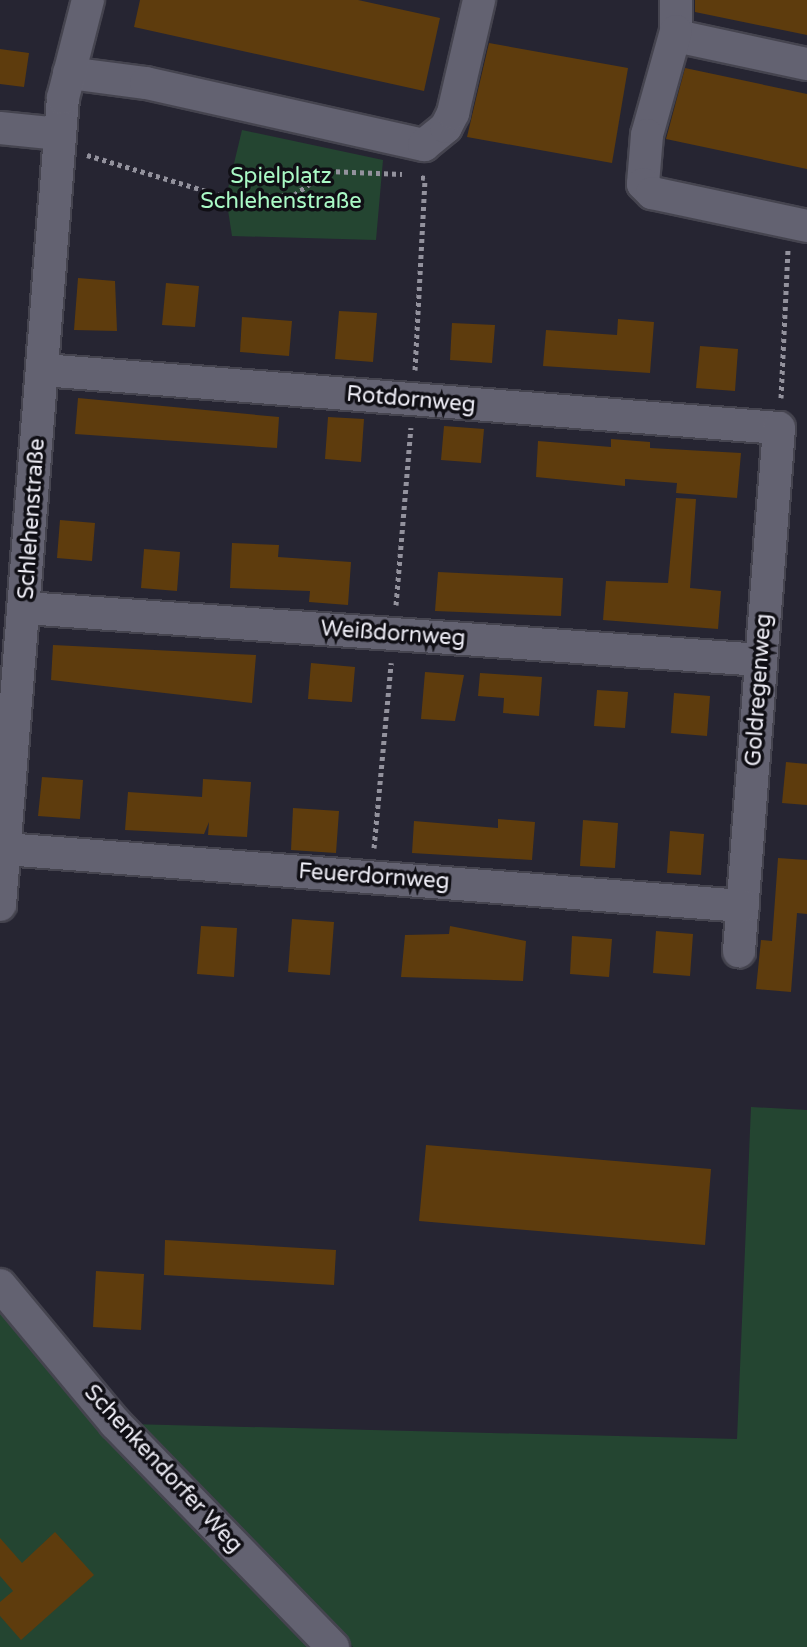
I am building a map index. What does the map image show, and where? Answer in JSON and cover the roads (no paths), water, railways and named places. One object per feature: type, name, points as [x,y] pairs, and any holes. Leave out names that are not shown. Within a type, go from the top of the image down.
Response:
[{"type":"street","name":"Schlehenstraße","points":[[0,905],[60,140],[69,73],[88,0]]},
{"type":"street","points":[[69,73],[146,83],[424,145],[446,127],[453,113],[479,0]]},
{"type":"street","points":[[676,16],[681,37],[807,64]]},
{"type":"street","points":[[676,16],[647,135],[643,184],[652,193],[802,238]]},
{"type":"street","points":[[0,128],[60,140]]},
{"type":"street","name":"Rotdornweg","points":[[43,370],[779,428]]},
{"type":"street","name":"Goldregenweg","points":[[739,951],[779,428]]},
{"type":"street","name":"Weißdornweg","points":[[25,608],[761,660]]},
{"type":"street","name":"Feuerdornweg","points":[[5,849],[743,906]]},
{"type":"street","name":"Schenkendorfer Weg","points":[[0,1285],[115,1423],[333,1647]]},
{"type":"park label","name":"Spielplatz Schlehenstraße","points":[[281,188]]}]
